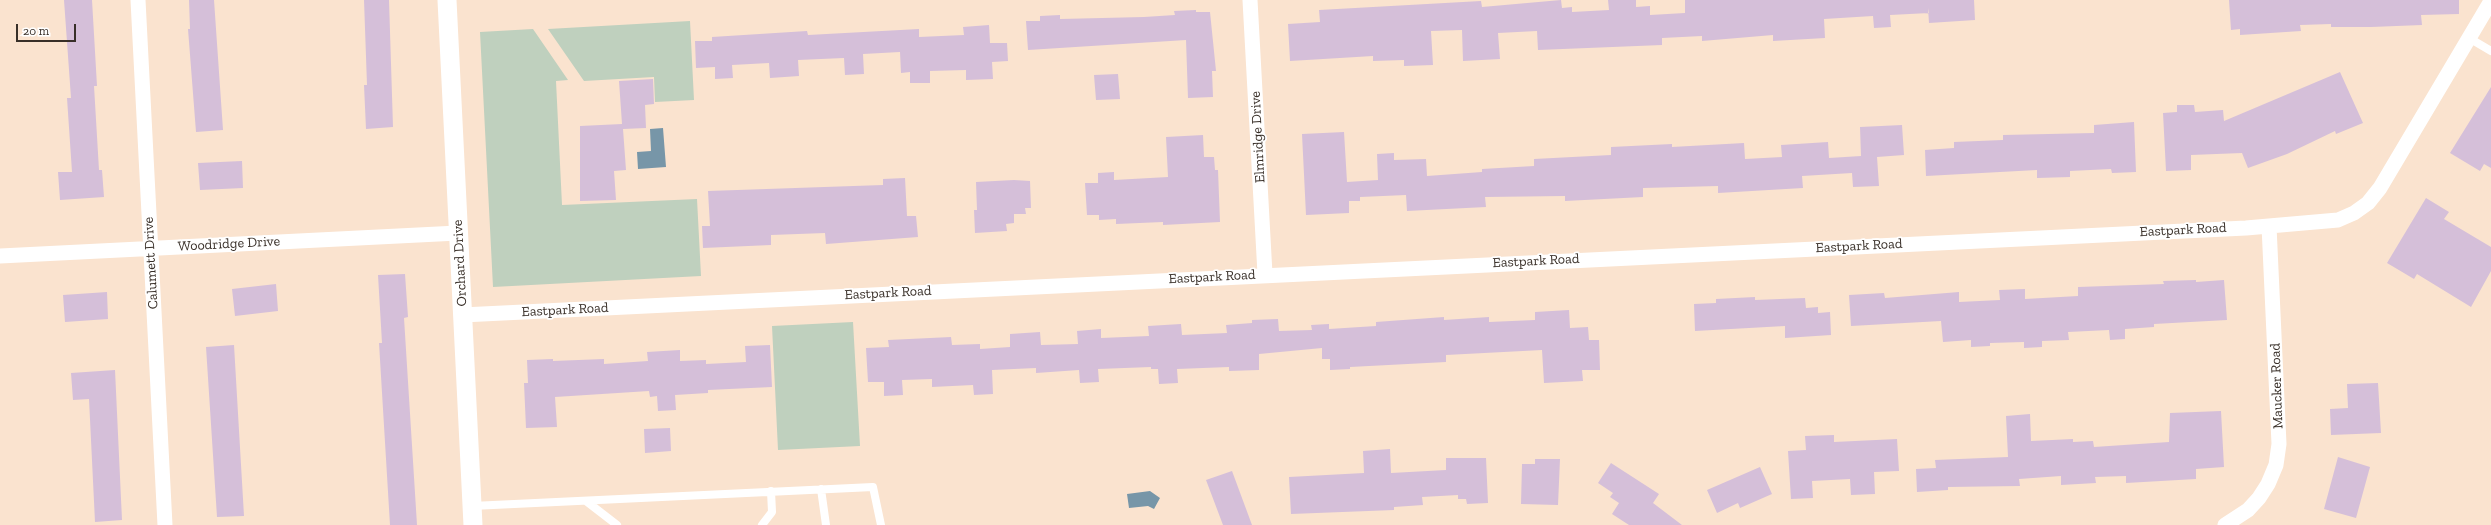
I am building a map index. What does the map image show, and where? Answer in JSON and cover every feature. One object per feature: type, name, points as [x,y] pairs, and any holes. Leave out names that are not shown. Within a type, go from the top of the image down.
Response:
[{"type":"street","name":"Calumett Drive","points":[[138,0],[165,525]]},
{"type":"street","name":"Orchard Drive","points":[[447,0],[473,525]]},
{"type":"street","name":"Elmridge Drive","points":[[1250,0],[1265,274]]},
{"type":"street","name":"Eastpark Road","points":[[462,315],[1265,274],[2270,226],[2338,220],[2354,214],[2368,203],[2380,188],[2491,1]]},
{"type":"street","name":"Maucker Road","points":[[2225,525],[2248,510],[2260,498],[2268,484],[2277,458],[2279,427],[2270,226]]},
{"type":"street","name":"Woodridge Drive","points":[[0,256],[458,233]]},
{"type":"lane","points":[[2469,38],[2491,51]]},
{"type":"lane","points":[[472,506],[873,487],[881,525]]},
{"type":"lane","points":[[821,489],[826,525]]},
{"type":"lane","points":[[762,525],[772,512],[771,491]]},
{"type":"lane","points":[[586,501],[617,525]]},
{"type":"green space","points":[[690,21],[694,100],[655,102],[654,77],[584,81],[548,29]]},
{"type":"green space","points":[[533,29],[568,80],[556,81],[562,205],[697,199],[701,276],[493,287],[480,32]]},
{"type":"green space","points":[[853,322],[860,446],[778,450],[772,326]]},
{"type":"water","points":[[663,128],[666,167],[638,169],[637,152],[651,151],[650,129]]},
{"type":"water","points":[[1150,491],[1160,498],[1154,509],[1148,506],[1129,508],[1127,494]]},
{"type":"building","points":[[64,0],[92,0],[97,86],[94,86],[99,170],[102,170],[104,197],[60,200],[58,172],[72,172],[67,98],[71,98]]},
{"type":"building","points":[[189,0],[214,0],[223,130],[196,132],[188,29],[190,29]]},
{"type":"building","points":[[364,0],[389,0],[393,127],[366,129],[364,85],[367,85]]},
{"type":"building","points":[[1561,0],[1562,8],[1572,7],[1572,12],[1609,10],[1608,0],[1636,0],[1636,7],[1650,6],[1650,15],[1685,13],[1685,0],[1974,0],[1975,20],[1929,23],[1928,13],[1890,15],[1891,27],[1874,28],[1873,16],[1824,19],[1825,38],[1773,41],[1773,35],[1702,41],[1702,36],[1662,38],[1662,45],[1538,50],[1537,31],[1498,33],[1500,59],[1463,61],[1462,30],[1431,31],[1433,65],[1404,66],[1404,60],[1373,61],[1373,56],[1290,61],[1288,24],[1320,22],[1319,10],[1481,1],[1482,7]]},
{"type":"building","points":[[2229,0],[2459,0],[2459,14],[2421,15],[2422,25],[2331,27],[2331,24],[2300,25],[2301,31],[2240,35],[2240,29],[2231,30]]},
{"type":"building","points":[[1196,10],[1196,12],[1210,12],[1216,71],[1212,71],[1213,97],[1188,98],[1186,40],[1028,50],[1026,21],[1040,21],[1040,16],[1060,15],[1060,19],[1144,17],[1175,15],[1174,11]]},
{"type":"building","points":[[989,25],[990,43],[1007,43],[1008,61],[992,62],[993,79],[966,80],[966,70],[930,71],[930,83],[910,83],[910,72],[901,73],[900,52],[863,54],[864,74],[845,75],[844,58],[798,60],[799,76],[770,78],[769,63],[732,65],[733,78],[715,79],[715,67],[696,68],[695,41],[712,41],[712,37],[807,31],[808,35],[919,29],[919,37],[964,35],[963,27]]},
{"type":"building","points":[[2340,72],[2363,123],[2336,134],[2335,131],[2287,154],[2248,168],[2242,153],[2191,155],[2191,170],[2166,171],[2163,113],[2177,112],[2177,105],[2194,105],[2195,112],[2223,110],[2224,121]]},
{"type":"building","points":[[1118,74],[1120,99],[1096,100],[1094,75]]},
{"type":"building","points":[[653,79],[654,104],[645,105],[646,128],[623,129],[626,170],[614,171],[616,200],[580,201],[580,126],[622,124],[619,81]]},
{"type":"building","points":[[2491,87],[2491,168],[2484,164],[2480,171],[2450,153]]},
{"type":"building","points":[[2134,122],[2136,172],[2112,173],[2111,169],[2070,171],[2070,177],[2037,178],[2037,170],[1926,176],[1925,150],[1954,148],[1954,142],[2003,140],[2003,135],[2094,133],[2094,125]]},
{"type":"building","points":[[1902,125],[1904,155],[1877,157],[1879,186],[1853,187],[1852,173],[1802,176],[1803,188],[1718,193],[1718,186],[1643,188],[1643,197],[1565,201],[1565,196],[1485,197],[1486,207],[1407,211],[1406,195],[1360,197],[1360,201],[1349,201],[1349,213],[1306,215],[1302,134],[1344,132],[1347,182],[1378,180],[1377,154],[1394,153],[1394,160],[1426,159],[1427,176],[1482,172],[1482,169],[1534,166],[1534,159],[1611,155],[1611,147],[1672,144],[1672,147],[1744,143],[1745,159],[1782,157],[1781,145],[1828,142],[1829,158],[1861,156],[1860,127]]},
{"type":"building","points":[[1203,135],[1204,157],[1214,157],[1215,170],[1218,170],[1220,222],[1163,225],[1163,222],[1116,224],[1116,219],[1099,220],[1099,215],[1087,215],[1085,183],[1098,183],[1098,173],[1114,172],[1114,180],[1168,177],[1166,137]]},
{"type":"building","points":[[242,161],[243,188],[200,190],[198,163]]},
{"type":"building","points":[[905,178],[907,216],[916,216],[918,237],[826,244],[825,233],[771,235],[771,245],[703,248],[702,226],[710,226],[708,191],[883,185],[883,179]]},
{"type":"building","points":[[1014,180],[1030,181],[1031,208],[1025,208],[1026,214],[1014,214],[1014,223],[1006,224],[1007,231],[975,233],[974,210],[977,210],[976,182]]},
{"type":"building","points":[[2426,198],[2449,212],[2444,219],[2491,247],[2491,271],[2471,307],[2417,274],[2414,279],[2387,263]]},
{"type":"building","points":[[405,274],[408,317],[404,318],[417,525],[390,525],[379,343],[382,343],[378,275]]},
{"type":"building","points":[[2196,280],[2196,282],[2224,280],[2227,320],[2154,324],[2154,327],[2125,329],[2125,339],[2110,340],[2109,330],[2068,332],[2069,340],[2042,341],[2042,347],[2024,348],[2024,342],[1990,343],[1990,346],[1971,347],[1971,340],[1943,342],[1941,321],[1851,326],[1849,295],[1884,293],[1885,298],[1959,292],[1959,302],[2000,300],[1999,290],[2025,289],[2025,299],[2078,296],[2078,287],[2164,284],[2163,281]]},
{"type":"building","points":[[276,284],[278,311],[235,316],[232,289]]},
{"type":"building","points":[[107,292],[108,319],[65,322],[63,295]]},
{"type":"building","points":[[1755,297],[1755,300],[1805,298],[1806,308],[1818,307],[1818,313],[1830,312],[1831,335],[1785,338],[1785,326],[1695,331],[1694,304],[1716,303],[1716,299]]},
{"type":"building","points":[[1569,310],[1570,328],[1588,327],[1589,340],[1599,340],[1600,370],[1582,370],[1583,381],[1544,383],[1542,350],[1446,355],[1446,362],[1350,367],[1350,369],[1330,370],[1330,359],[1322,359],[1322,348],[1259,354],[1259,370],[1229,371],[1229,367],[1177,369],[1178,383],[1159,384],[1158,369],[1151,369],[1151,367],[1098,369],[1099,382],[1080,383],[1079,370],[1036,373],[1036,368],[992,370],[993,394],[974,395],[973,385],[932,387],[932,379],[902,380],[903,395],[884,396],[884,382],[868,382],[866,348],[889,347],[888,340],[951,337],[952,345],[980,344],[980,349],[1010,347],[1010,334],[1040,332],[1041,345],[1078,344],[1077,331],[1101,329],[1101,338],[1149,336],[1148,326],[1181,324],[1182,335],[1227,333],[1226,325],[1252,323],[1252,320],[1278,319],[1279,331],[1312,330],[1311,325],[1329,324],[1329,329],[1376,326],[1376,322],[1444,317],[1444,320],[1489,317],[1489,322],[1535,320],[1535,312]]},
{"type":"building","points":[[234,345],[244,516],[217,517],[206,347]]},
{"type":"building","points":[[770,345],[772,387],[708,390],[708,393],[675,395],[676,410],[658,411],[657,396],[650,397],[649,391],[555,397],[557,427],[526,428],[524,383],[528,383],[527,360],[553,359],[553,361],[604,359],[604,364],[648,361],[647,352],[680,350],[680,361],[706,360],[706,364],[746,362],[745,346]]},
{"type":"building","points":[[115,370],[122,520],[95,522],[89,399],[73,400],[71,373]]},
{"type":"building","points":[[2378,383],[2381,433],[2331,435],[2330,409],[2348,408],[2347,384]]},
{"type":"building","points":[[2221,411],[2224,467],[2196,469],[2196,479],[2126,483],[2126,476],[2095,477],[2096,483],[2061,485],[2061,476],[2019,479],[2020,486],[1948,487],[1948,490],[1917,492],[1916,469],[1936,468],[1935,460],[2008,457],[2006,416],[2030,414],[2031,441],[2073,439],[2073,442],[2093,441],[2094,447],[2169,442],[2170,413]]},
{"type":"building","points":[[670,428],[671,451],[645,453],[644,429]]},
{"type":"building","points":[[1834,435],[1834,442],[1897,439],[1899,471],[1874,472],[1875,494],[1851,495],[1850,479],[1812,481],[1813,498],[1791,499],[1788,451],[1806,450],[1805,436]]},
{"type":"building","points":[[1390,449],[1391,473],[1446,470],[1446,458],[1486,458],[1488,503],[1467,504],[1466,499],[1458,499],[1458,495],[1422,497],[1423,505],[1394,507],[1394,510],[1291,514],[1289,477],[1364,473],[1363,451]]},
{"type":"building","points":[[2338,457],[2370,467],[2356,518],[2324,509]]},
{"type":"building","points":[[1535,459],[1560,459],[1558,505],[1521,504],[1522,464],[1535,464]]},
{"type":"building","points":[[1611,463],[1659,494],[1653,503],[1682,525],[1629,525],[1612,514],[1619,503],[1610,497],[1613,493],[1598,483]]},
{"type":"building","points":[[1760,467],[1772,494],[1740,508],[1738,503],[1717,513],[1707,490]]},
{"type":"building","points":[[1232,471],[1252,525],[1223,525],[1206,480]]}]
